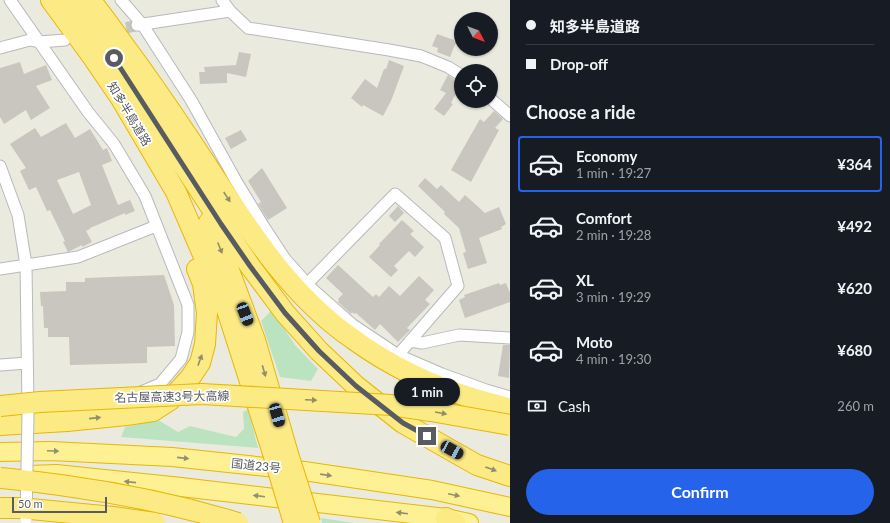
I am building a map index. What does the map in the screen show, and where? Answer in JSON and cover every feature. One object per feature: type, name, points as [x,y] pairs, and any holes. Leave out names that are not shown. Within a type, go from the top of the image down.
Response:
[{"type":"highway","name":"知多半島道路","points":[[50,0],[92,56],[120,97],[176,192]]},
{"type":"highway","name":"知多半島道路","points":[[72,0],[114,58],[174,150]]},
{"type":"highway","points":[[90,0],[142,69],[234,208],[264,250],[292,284],[321,314],[352,339],[380,357],[425,380],[471,398],[510,409]]},
{"type":"highway","points":[[104,0],[133,45],[142,69]]},
{"type":"highway","points":[[174,150],[203,208],[221,249],[255,340],[280,452]]},
{"type":"highway","points":[[174,150],[221,224],[250,266],[285,313],[319,351],[356,386],[403,423],[477,464],[510,476]]},
{"type":"highway","points":[[0,425],[67,421],[153,411],[170,400],[190,378],[200,363],[205,344],[207,313],[203,284],[183,239],[176,192]]},
{"type":"highway","points":[[176,192],[227,310],[280,452],[301,522]]},
{"type":"highway","points":[[0,395],[41,392],[166,388],[202,394]]},
{"type":"highway","name":"名古屋高速3号大高線","points":[[0,406],[40,402],[202,394],[392,406],[438,412],[510,425]]},
{"type":"highway","name":"国道23号","points":[[0,452],[51,451],[172,457],[304,471],[432,490],[510,507]]},
{"type":"highway","points":[[0,478],[56,474],[181,487],[469,523]]},
{"type":"highway","points":[[0,478],[96,490],[149,500],[238,523]]},
{"type":"highway","points":[[0,508],[28,509],[155,523]]},
{"type":"street","points":[[0,412],[28,411],[132,396],[160,384],[181,358],[188,332],[188,305],[145,196],[114,144],[88,112],[10,0]]},
{"type":"street","points":[[121,0],[191,100],[236,181],[264,227],[286,259],[307,284],[353,325],[398,355],[442,374],[510,397]]},
{"type":"street","points":[[222,0],[230,11],[248,28],[421,56],[454,71]]},
{"type":"street","points":[[138,25],[230,11]]},
{"type":"street","points":[[0,48],[30,40],[40,42],[65,40]]},
{"type":"street","points":[[498,105],[510,116]]},
{"type":"street","points":[[0,166],[18,215],[26,265],[28,411],[26,521]]},
{"type":"street","points":[[307,284],[395,194],[445,238],[458,286],[398,355]]},
{"type":"street","points":[[0,269],[78,257],[156,226]]},
{"type":"street","points":[[410,341],[422,343],[459,335],[510,338]]},
{"type":"street","points":[[0,365],[27,363]]},
{"type":"green space","points":[[272,310],[295,345],[318,369],[311,381],[280,377],[261,321]]},
{"type":"green space","points":[[248,409],[258,448],[121,437],[125,427],[158,420],[178,432],[190,426],[236,437],[244,429],[243,412]]},
{"type":"green space","points":[[321,518],[354,523],[322,523]]},
{"type":"building","points":[[437,34],[454,40],[454,47],[450,57],[437,52],[438,48],[432,46]]},
{"type":"building","points":[[239,52],[251,54],[246,77],[227,73],[227,83],[200,84],[199,72],[205,72],[204,67],[236,65]]},
{"type":"building","points":[[389,60],[404,66],[391,101],[383,116],[363,105],[362,107],[351,98],[365,79],[377,88]]},
{"type":"building","points":[[20,62],[24,74],[46,65],[52,80],[36,86],[50,108],[31,120],[26,110],[4,124],[0,117],[0,68]]},
{"type":"building","points":[[448,75],[454,79],[454,97],[451,103],[453,104],[444,116],[434,109],[446,93],[440,90]]},
{"type":"building","points":[[494,111],[503,119],[495,128],[499,130],[471,182],[451,170],[480,119],[484,122]]},
{"type":"building","points":[[66,123],[75,138],[90,129],[103,150],[107,148],[112,161],[102,165],[118,205],[130,200],[135,211],[125,215],[125,213],[90,228],[86,231],[92,242],[68,252],[63,242],[65,241],[50,210],[47,211],[36,187],[29,190],[20,171],[26,168],[10,144],[35,128],[41,137]],"holes":[[[79,172],[91,205],[73,214],[57,180]]]},
{"type":"building","points":[[241,130],[247,140],[231,149],[225,138]]},
{"type":"building","points":[[262,168],[287,208],[268,220],[258,204],[261,202],[248,181]]},
{"type":"building","points":[[425,178],[437,189],[441,185],[459,202],[465,195],[485,213],[499,207],[506,224],[501,227],[502,229],[479,238],[487,263],[468,269],[463,253],[466,252],[459,228],[418,186]]},
{"type":"building","points":[[398,206],[404,213],[395,222],[389,216]]},
{"type":"building","points":[[402,220],[414,231],[410,234],[424,247],[415,257],[409,251],[394,266],[398,270],[391,277],[369,257]]},
{"type":"building","points":[[338,265],[373,297],[376,294],[379,297],[389,286],[400,296],[419,276],[434,290],[425,300],[430,304],[407,328],[410,330],[398,342],[380,324],[375,330],[356,313],[354,314],[352,312],[351,314],[338,302],[338,299],[343,294],[326,278]]},
{"type":"building","points":[[164,275],[174,305],[175,346],[147,347],[147,363],[70,365],[69,337],[48,337],[48,328],[44,328],[43,306],[41,306],[40,292],[66,291],[66,282],[85,282],[85,278]]},
{"type":"building","points":[[499,283],[500,285],[506,283],[510,293],[510,302],[465,318],[459,300],[465,297],[464,295]]},
{"type":"building","points":[[503,345],[510,345],[509,378],[498,376]]},
{"type":"tunnel","points":[[110,31],[135,26]]},
{"type":"route","points":[[114,58],[140,96],[221,224],[285,313],[319,351],[356,386],[403,423],[427,436]]}]
